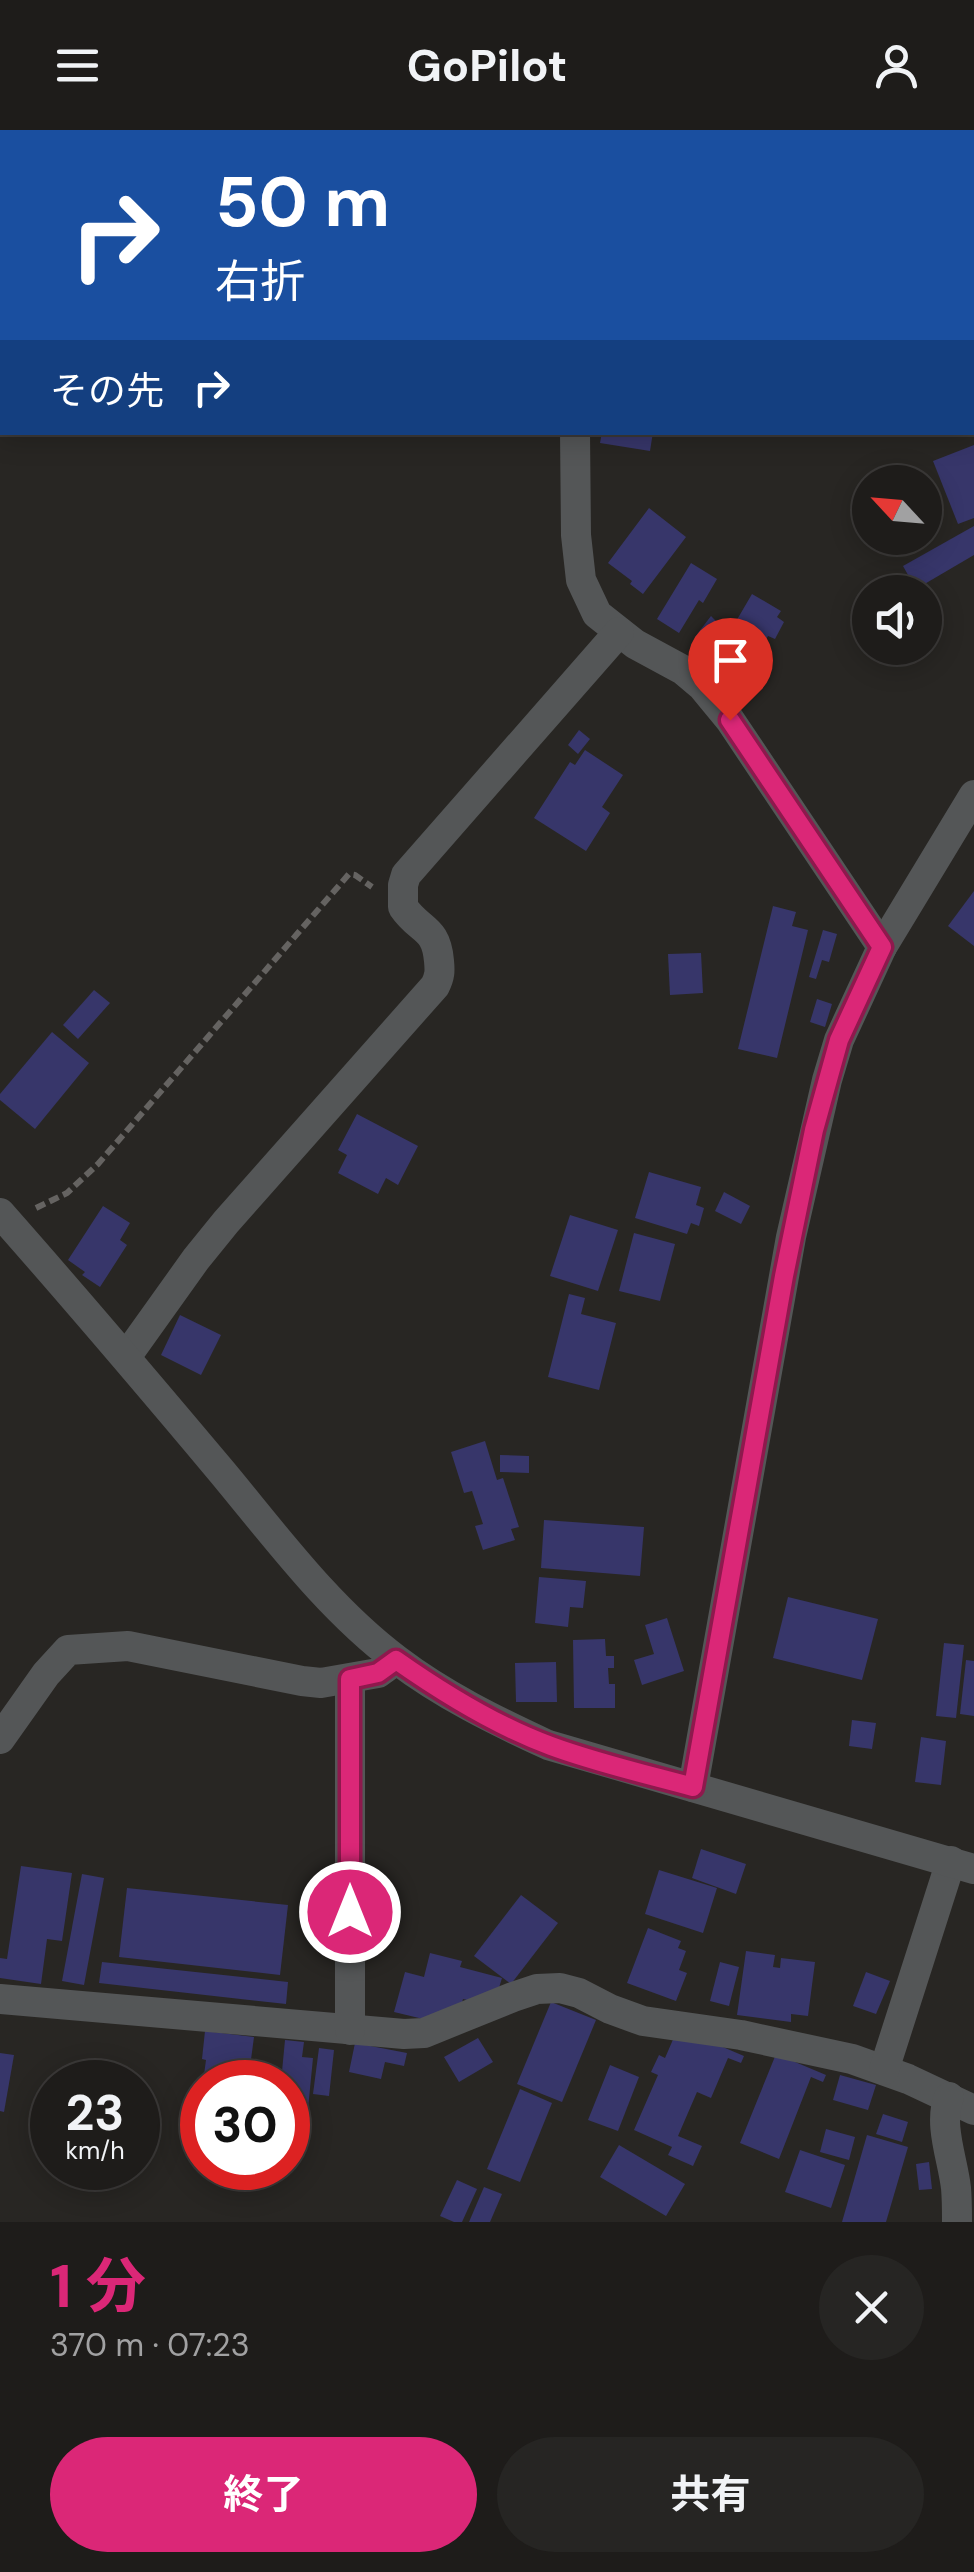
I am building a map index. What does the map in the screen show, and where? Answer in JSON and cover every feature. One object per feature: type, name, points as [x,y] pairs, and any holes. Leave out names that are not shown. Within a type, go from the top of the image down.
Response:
[{"type":"street","points":[[574,435],[576,535],[582,580],[598,614],[702,686],[730,720],[882,947]]},
{"type":"street","points":[[126,1357],[226,1222],[435,986],[440,976],[437,944],[403,907],[406,875],[620,632]]},
{"type":"street","points":[[693,1787],[784,1276],[814,1130],[839,1040],[882,947],[972,804]]},
{"type":"street","points":[[4,1217],[307,1574],[346,1616],[396,1660],[450,1695],[548,1745],[962,1865],[884,2070]]},
{"type":"street","points":[[0,1738],[68,1650],[128,1646],[322,1683],[378,1673],[396,1660]]},
{"type":"street","points":[[350,1679],[350,2030]]},
{"type":"street","points":[[0,1998],[404,2034],[424,2033],[537,1989],[560,1988],[643,2021],[852,2059],[961,2104]]},
{"type":"street","points":[[957,2222],[945,2122],[946,2105],[961,2104]]},
{"type":"path","points":[[4,1217],[67,1193],[98,1164],[349,874],[390,899],[403,900]]},
{"type":"building","points":[[601,435],[653,435],[650,451],[600,443]]},
{"type":"building","points":[[974,445],[974,518],[958,524],[942,484],[942,465],[935,465],[933,461]]},
{"type":"building","points":[[649,508],[686,537],[643,594],[608,563]]},
{"type":"building","points":[[974,526],[974,555],[940,575],[908,575],[903,566],[923,555],[942,555],[942,544]]},
{"type":"building","points":[[691,563],[717,579],[679,633],[657,619]]},
{"type":"building","points":[[752,594],[781,611],[777,617],[784,622],[775,639],[768,636],[752,664],[721,647]]},
{"type":"building","points":[[711,616],[717,622],[712,627],[719,632],[713,639],[718,643],[704,660],[694,651],[701,642],[695,637]]},
{"type":"building","points":[[579,730],[590,739],[578,754],[568,745]]},
{"type":"building","points":[[585,750],[623,775],[602,807],[610,813],[586,851],[534,818],[570,762],[575,765]]},
{"type":"building","points":[[974,891],[974,946],[948,926]]},
{"type":"building","points":[[773,906],[796,912],[792,926],[808,930],[777,1058],[738,1049]]},
{"type":"building","points":[[823,930],[837,934],[829,962],[822,960],[816,979],[809,977]]},
{"type":"building","points":[[701,953],[703,993],[670,995],[668,954]]},
{"type":"building","points":[[94,990],[110,1003],[78,1039],[63,1025]]},
{"type":"building","points":[[817,999],[832,1004],[825,1027],[810,1022]]},
{"type":"building","points":[[52,1032],[89,1063],[35,1129],[0,1100],[0,1094]]},
{"type":"building","points":[[357,1114],[418,1146],[398,1185],[386,1178],[378,1194],[338,1173],[347,1155],[338,1150]]},
{"type":"building","points":[[649,1172],[701,1187],[696,1205],[704,1208],[699,1226],[691,1223],[687,1234],[635,1218]]},
{"type":"building","points":[[724,1192],[750,1206],[741,1224],[715,1211]]},
{"type":"building","points":[[103,1206],[130,1223],[120,1240],[127,1245],[100,1287],[68,1260]]},
{"type":"building","points":[[570,1215],[618,1230],[598,1291],[550,1276]]},
{"type":"building","points":[[634,1233],[675,1244],[660,1301],[619,1291]]},
{"type":"building","points":[[569,1294],[585,1298],[581,1314],[616,1323],[599,1390],[548,1377]]},
{"type":"building","points":[[180,1315],[221,1335],[201,1375],[161,1355]]},
{"type":"building","points":[[485,1441],[497,1480],[503,1478],[519,1527],[511,1529],[515,1540],[483,1550],[475,1526],[483,1524],[472,1491],[464,1493],[451,1452]]},
{"type":"building","points":[[500,1455],[529,1456],[529,1473],[500,1472]]},
{"type":"building","points":[[544,1520],[644,1527],[640,1576],[541,1568]]},
{"type":"building","points":[[539,1577],[586,1581],[583,1608],[570,1607],[568,1627],[535,1623]]},
{"type":"building","points":[[788,1597],[878,1619],[862,1680],[773,1658]]},
{"type":"building","points":[[667,1618],[684,1671],[642,1685],[634,1660],[654,1654],[645,1625]]},
{"type":"building","points":[[605,1639],[606,1656],[614,1656],[614,1668],[608,1668],[609,1684],[615,1684],[615,1708],[574,1708],[573,1640]]},
{"type":"building","points":[[944,1643],[964,1645],[956,1718],[936,1716]]},
{"type":"building","points":[[966,1660],[974,1661],[974,1716],[960,1714]]},
{"type":"building","points":[[556,1662],[557,1702],[516,1702],[515,1663]]},
{"type":"building","points":[[852,1720],[876,1723],[872,1749],[849,1746]]},
{"type":"building","points":[[921,1737],[946,1741],[941,1785],[915,1782]]},
{"type":"building","points":[[701,1849],[746,1864],[736,1894],[692,1878]]},
{"type":"building","points":[[21,1866],[72,1873],[62,1941],[47,1939],[41,1984],[0,1978],[0,1958],[7,1959]]},
{"type":"building","points":[[659,1870],[717,1888],[703,1933],[645,1914]]},
{"type":"building","points":[[82,1874],[104,1878],[84,1985],[62,1981]]},
{"type":"building","points":[[127,1888],[288,1905],[280,1975],[119,1957]]},
{"type":"building","points":[[521,1895],[558,1923],[511,1984],[474,1956]]},
{"type":"building","points":[[648,1928],[681,1941],[678,1948],[686,1951],[679,1970],[687,1973],[676,2001],[627,1983]]},
{"type":"building","points":[[746,1951],[775,1955],[773,1967],[780,1968],[781,1958],[815,1962],[808,2016],[791,2014],[791,2022],[737,2015]]},
{"type":"building","points":[[430,1953],[462,1961],[460,1967],[502,1978],[498,1991],[480,2003],[463,1999],[458,2017],[444,2024],[394,2012],[405,1972],[424,1977]]},
{"type":"building","points":[[102,1962],[288,1982],[286,2004],[99,1983]]},
{"type":"building","points":[[720,1962],[739,1967],[729,2006],[710,2001]]},
{"type":"building","points":[[866,1972],[890,1981],[876,2014],[853,2006]]},
{"type":"building","points":[[551,2002],[596,2020],[562,2102],[517,2084]]},
{"type":"building","points":[[678,2028],[744,2056],[741,2063],[728,2058],[711,2098],[697,2092],[678,2136],[702,2146],[693,2166],[668,2155],[672,2147],[634,2130],[658,2075],[651,2072],[659,2055],[665,2058]]},
{"type":"building","points":[[205,2031],[254,2037],[251,2060],[202,2059]]},
{"type":"building","points":[[478,2038],[493,2062],[459,2082],[444,2057]]},
{"type":"building","points":[[285,2040],[304,2042],[302,2057],[313,2058],[310,2088],[310,2060],[283,2060]]},
{"type":"building","points":[[355,2043],[407,2053],[404,2066],[385,2062],[381,2079],[349,2072]]},
{"type":"building","points":[[319,2048],[334,2050],[329,2096],[313,2094]]},
{"type":"building","points":[[0,2053],[14,2055],[4,2112],[0,2111]]},
{"type":"building","points":[[776,2054],[826,2075],[823,2082],[811,2077],[779,2159],[740,2143]]},
{"type":"building","points":[[610,2065],[639,2077],[618,2131],[588,2120]]},
{"type":"building","points":[[840,2075],[876,2085],[868,2110],[833,2100]]},
{"type":"building","points":[[520,2089],[552,2103],[520,2182],[487,2169]]},
{"type":"building","points":[[883,2114],[908,2122],[902,2142],[876,2134]]},
{"type":"building","points":[[826,2129],[855,2137],[849,2160],[820,2152]]},
{"type":"building","points":[[867,2135],[908,2147],[886,2222],[842,2222]]},
{"type":"building","points":[[619,2145],[685,2184],[666,2216],[600,2177]]},
{"type":"building","points":[[800,2150],[845,2165],[831,2208],[785,2192]]},
{"type":"building","points":[[929,2162],[932,2189],[919,2190],[916,2164]]},
{"type":"building","points":[[457,2180],[477,2189],[462,2222],[440,2216]]},
{"type":"building","points":[[484,2187],[502,2194],[490,2222],[469,2222]]},
{"type":"route","points":[[350,1912],[350,1679],[378,1673],[396,1660],[450,1695],[548,1745],[693,1787],[791,1237],[814,1130],[839,1040],[882,947],[730,720]]}]
